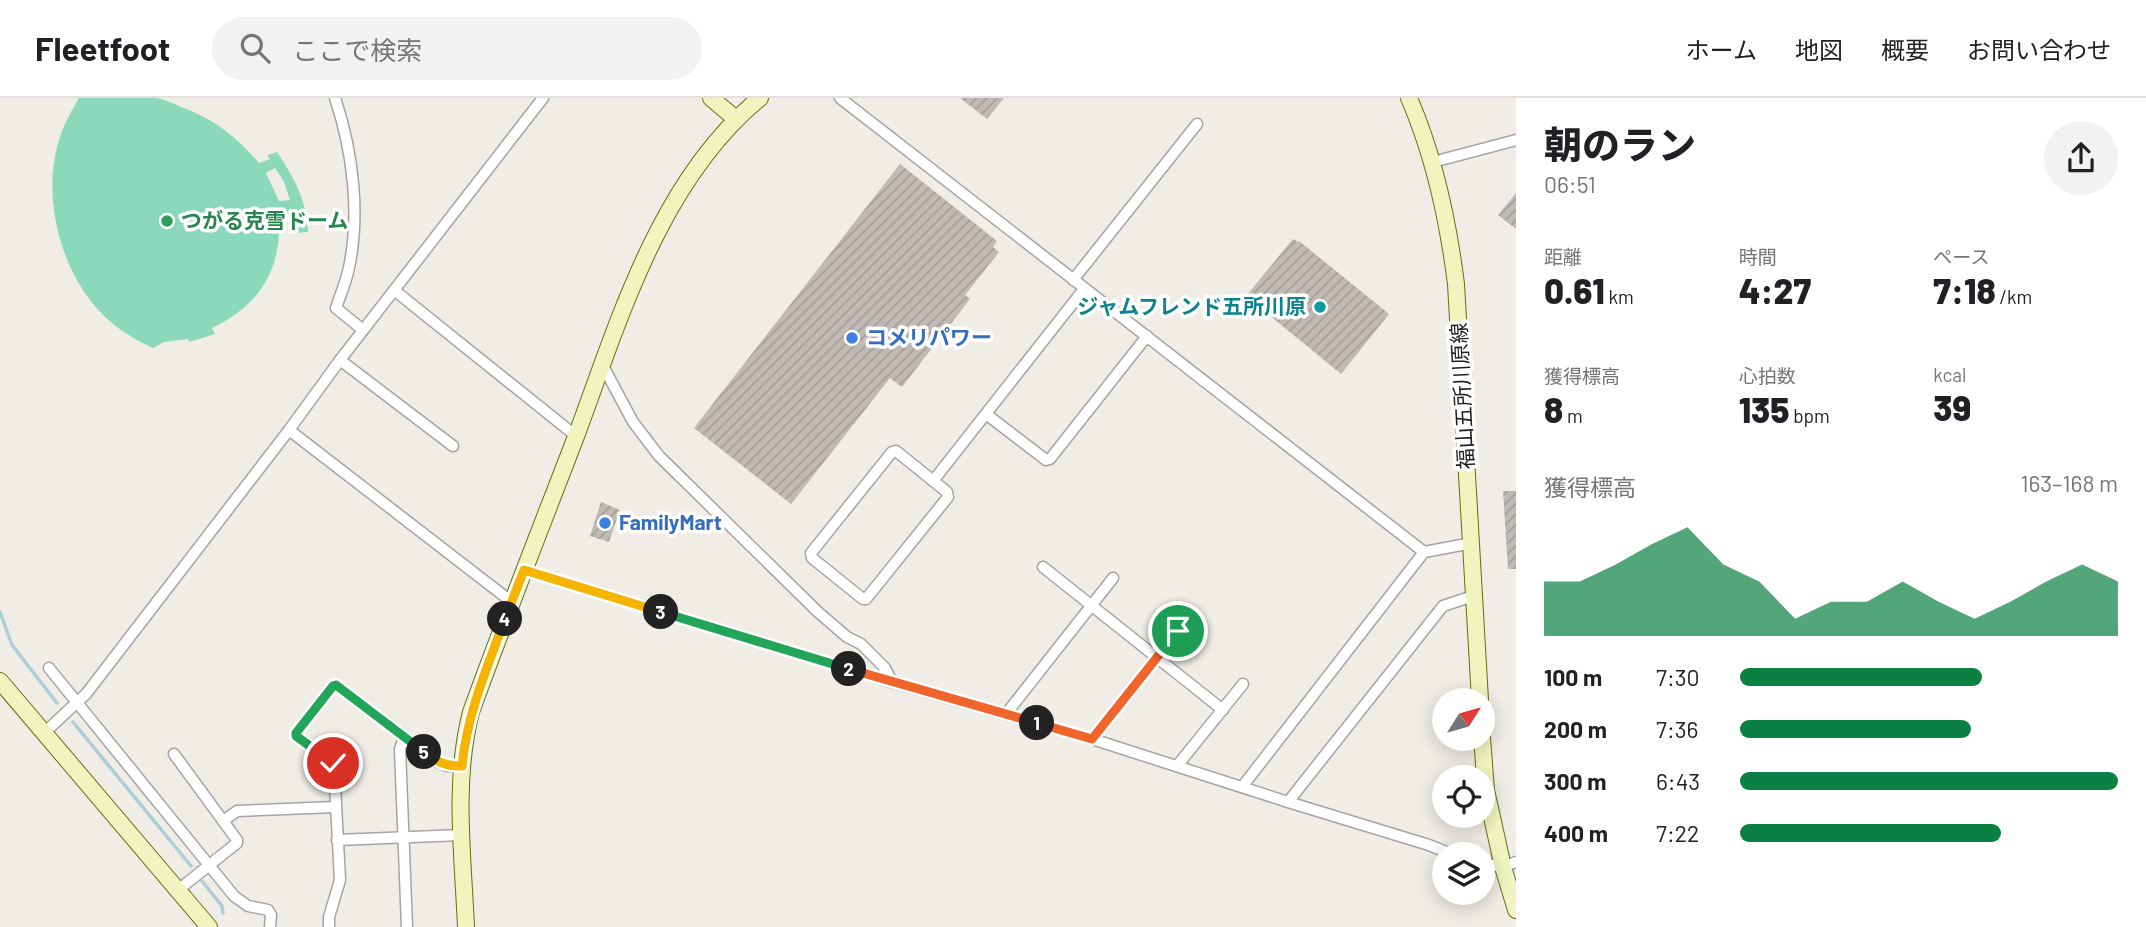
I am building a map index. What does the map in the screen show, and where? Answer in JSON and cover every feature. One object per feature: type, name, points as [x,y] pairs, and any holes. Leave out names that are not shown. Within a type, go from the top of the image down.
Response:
[{"type":"street","points":[[335,98],[350,160],[353,198],[353,234],[348,271],[337,308],[363,330]]},
{"type":"street","points":[[44,733],[78,703],[543,98]]},
{"type":"street","points":[[466,927],[461,835],[462,766],[471,712],[602,364],[659,228],[701,159],[736,119],[760,98]]},
{"type":"street","points":[[840,98],[1424,552]]},
{"type":"street","name":"福山五所川原線","points":[[1409,98],[1433,162],[1450,237],[1456,284],[1479,688]]},
{"type":"street","points":[[713,99],[736,119]]},
{"type":"street","points":[[1073,280],[1197,124]]},
{"type":"street","points":[[1433,162],[1516,140]]},
{"type":"street","points":[[933,481],[1084,289]]},
{"type":"street","points":[[394,290],[576,436]]},
{"type":"street","points":[[986,414],[1046,460],[1050,459],[1146,336]]},
{"type":"street","points":[[340,360],[453,446]]},
{"type":"street","points":[[602,364],[633,422],[659,456],[818,612],[847,637],[860,644],[885,668],[892,682]]},
{"type":"street","points":[[289,430],[512,602]]},
{"type":"street","points":[[896,451],[933,481],[947,492],[947,497],[866,599],[811,558],[811,553],[892,452],[896,451]]},
{"type":"street","points":[[1242,787],[1424,552],[1472,543]]},
{"type":"street","points":[[1043,567],[1223,710]]},
{"type":"street","points":[[524,570],[892,682],[1092,739],[1432,846]]},
{"type":"street","points":[[1006,714],[1112,578]]},
{"type":"street","points":[[1288,802],[1443,606],[1473,596]]},
{"type":"street","points":[[1092,739],[1178,631]]},
{"type":"street","points":[[49,668],[240,902],[268,911],[271,915],[270,927]]},
{"type":"street","points":[[0,681],[209,927]]},
{"type":"street","points":[[1177,766],[1243,684]]},
{"type":"street","points":[[329,927],[329,916],[340,880],[333,763],[296,736],[296,733],[333,686],[336,685],[438,762],[447,766],[462,766]]},
{"type":"street","points":[[404,737],[400,749],[407,927]]},
{"type":"street","points":[[1483,751],[1486,790],[1509,864],[1516,910]]},
{"type":"street","points":[[174,754],[237,840],[237,843],[178,890]]},
{"type":"street","points":[[223,821],[237,811],[335,807]]},
{"type":"street","points":[[337,840],[461,835]]},
{"type":"green space","name":"つがる克雪ドーム","points":[[79,98],[165,100],[214,123],[242,145],[259,163],[270,159],[267,155],[277,152],[289,171],[302,199],[308,232],[296,233],[294,215],[279,215],[277,252],[265,283],[244,308],[212,328],[215,334],[189,342],[188,339],[164,342],[153,348],[112,323],[95,307],[81,287],[61,242],[53,193],[57,147],[63,128]],"holes":[[[275,168],[284,182],[290,200],[279,201],[266,173]]]},
{"type":"building","points":[[960,98],[1004,98],[987,119]]},
{"type":"building","name":"コメリパワー","points":[[900,164],[997,241],[993,247],[999,252],[965,295],[970,299],[902,387],[890,378],[791,504],[694,428]]},
{"type":"building","points":[[1516,193],[1516,229],[1498,215]]},
{"type":"building","name":"ジャムフレンド五所川原","points":[[1293,239],[1299,241],[1389,314],[1341,374],[1246,296]]},
{"type":"building","points":[[1503,491],[1516,491],[1516,569],[1508,569]]},
{"type":"building","name":"FamilyMart","points":[[601,502],[620,510],[609,542],[590,536]]},
{"type":"waterway","points":[[0,612],[12,645],[57,703]]},
{"type":"waterway","points":[[73,722],[191,866]]},
{"type":"waterway","points":[[202,881],[222,906],[223,913]]},
{"type":"place","name":"つがる克雪ドーム","points":[[167,221]]},
{"type":"place","name":"ジャムフレンド五所川原","points":[[1320,307]]},
{"type":"place","name":"コメリパワー","points":[[852,338]]},
{"type":"place","name":"FamilyMart","points":[[605,523]]},
{"type":"route","points":[[333,763],[296,736],[296,733],[336,685],[438,762],[447,766],[462,766],[471,712],[524,570],[892,682],[1092,739],[1178,631]]}]
